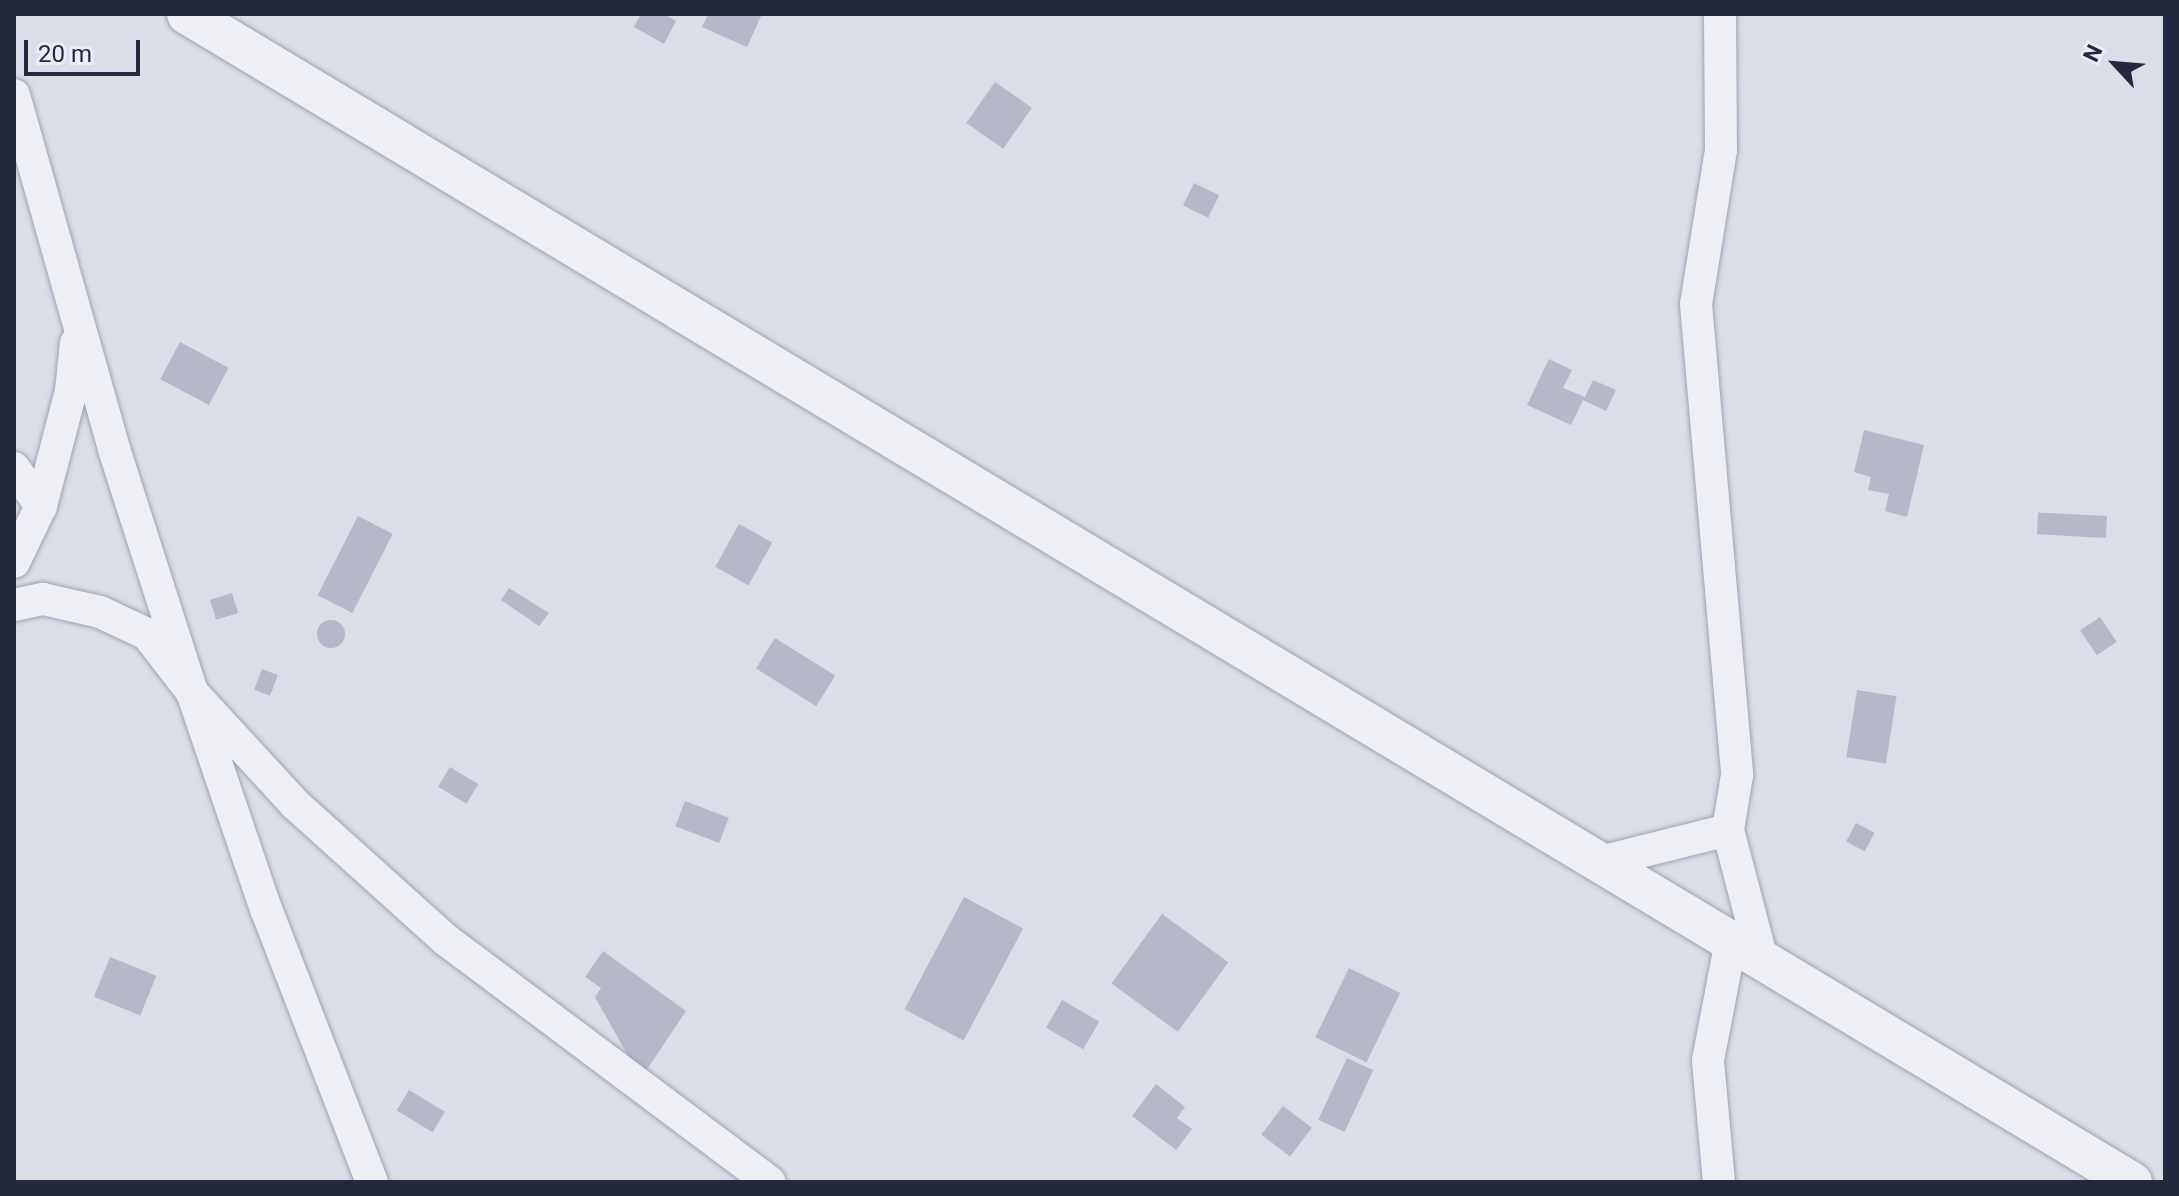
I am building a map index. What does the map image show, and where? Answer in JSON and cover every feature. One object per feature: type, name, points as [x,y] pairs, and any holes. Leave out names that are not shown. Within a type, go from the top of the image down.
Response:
[{"type":"street","points":[[187,14],[2132,1182]]},
{"type":"street","points":[[1719,1182],[1708,1060],[1746,950],[1728,830],[1737,775],[1696,304],[1721,150],[1720,14]]},
{"type":"street","points":[[14,95],[78,328],[192,692],[266,909],[372,1182]]},
{"type":"street","points":[[14,562],[41,506],[71,391],[78,328]]},
{"type":"street","points":[[14,468],[41,506]]},
{"type":"street","points":[[14,605],[43,599],[100,612],[147,634],[192,692],[295,804],[446,940],[770,1182]]},
{"type":"street","points":[[1600,862],[1728,830]]},
{"type":"building","points":[[641,14],[664,14],[676,21],[664,44],[634,27]]},
{"type":"building","points":[[708,14],[762,14],[747,47],[702,27]]},
{"type":"building","points":[[995,82],[1032,108],[1003,149],[966,123]]},
{"type":"building","points":[[1194,183],[1219,195],[1208,218],[1183,205]]},
{"type":"building","points":[[180,342],[229,368],[209,405],[160,379]]},
{"type":"building","points":[[1549,359],[1572,370],[1563,388],[1585,397],[1593,380],[1616,390],[1606,411],[1583,400],[1571,425],[1527,405]]},
{"type":"building","points":[[1864,430],[1924,445],[1907,517],[1885,511],[1889,494],[1868,490],[1871,477],[1854,472]]},
{"type":"building","points":[[2038,512],[2107,516],[2106,538],[2037,534]]},
{"type":"building","points":[[358,516],[393,534],[352,613],[318,595]]},
{"type":"building","points":[[739,524],[772,542],[748,585],[715,567]]},
{"type":"building","points":[[509,588],[549,613],[539,626],[501,600]]},
{"type":"building","points":[[232,593],[238,613],[216,620],[210,600]]},
{"type":"building","points":[[2100,617],[2117,642],[2097,655],[2080,630]]},
{"type":"building","points":[[331,620],[341,624],[345,634],[341,644],[331,648],[321,644],[317,634],[321,624]]},
{"type":"building","points":[[775,638],[835,676],[816,706],[756,669]]},
{"type":"building","points":[[262,669],[278,675],[270,696],[254,690]]},
{"type":"building","points":[[1857,690],[1897,696],[1886,763],[1846,757]]},
{"type":"building","points":[[450,767],[478,784],[466,804],[438,787]]},
{"type":"building","points":[[685,801],[729,818],[719,843],[675,826]]},
{"type":"building","points":[[1856,823],[1875,833],[1865,851],[1846,842]]},
{"type":"building","points":[[964,897],[1023,928],[964,1041],[904,1009]]},
{"type":"building","points":[[1162,914],[1228,962],[1178,1032],[1111,984]]},
{"type":"building","points":[[603,951],[686,1011],[646,1071],[631,1061],[595,997],[601,988],[585,977]]},
{"type":"building","points":[[110,957],[156,976],[140,1016],[94,997]]},
{"type":"building","points":[[1349,968],[1400,993],[1366,1062],[1315,1037]]},
{"type":"building","points":[[1062,1000],[1099,1022],[1083,1049],[1046,1028]]},
{"type":"building","points":[[1347,1058],[1373,1070],[1345,1132],[1318,1120]]},
{"type":"building","points":[[1156,1084],[1185,1107],[1177,1118],[1192,1129],[1176,1150],[1132,1116]]},
{"type":"building","points":[[409,1090],[445,1112],[433,1132],[397,1111]]},
{"type":"building","points":[[1283,1106],[1312,1128],[1290,1156],[1261,1135]]}]
